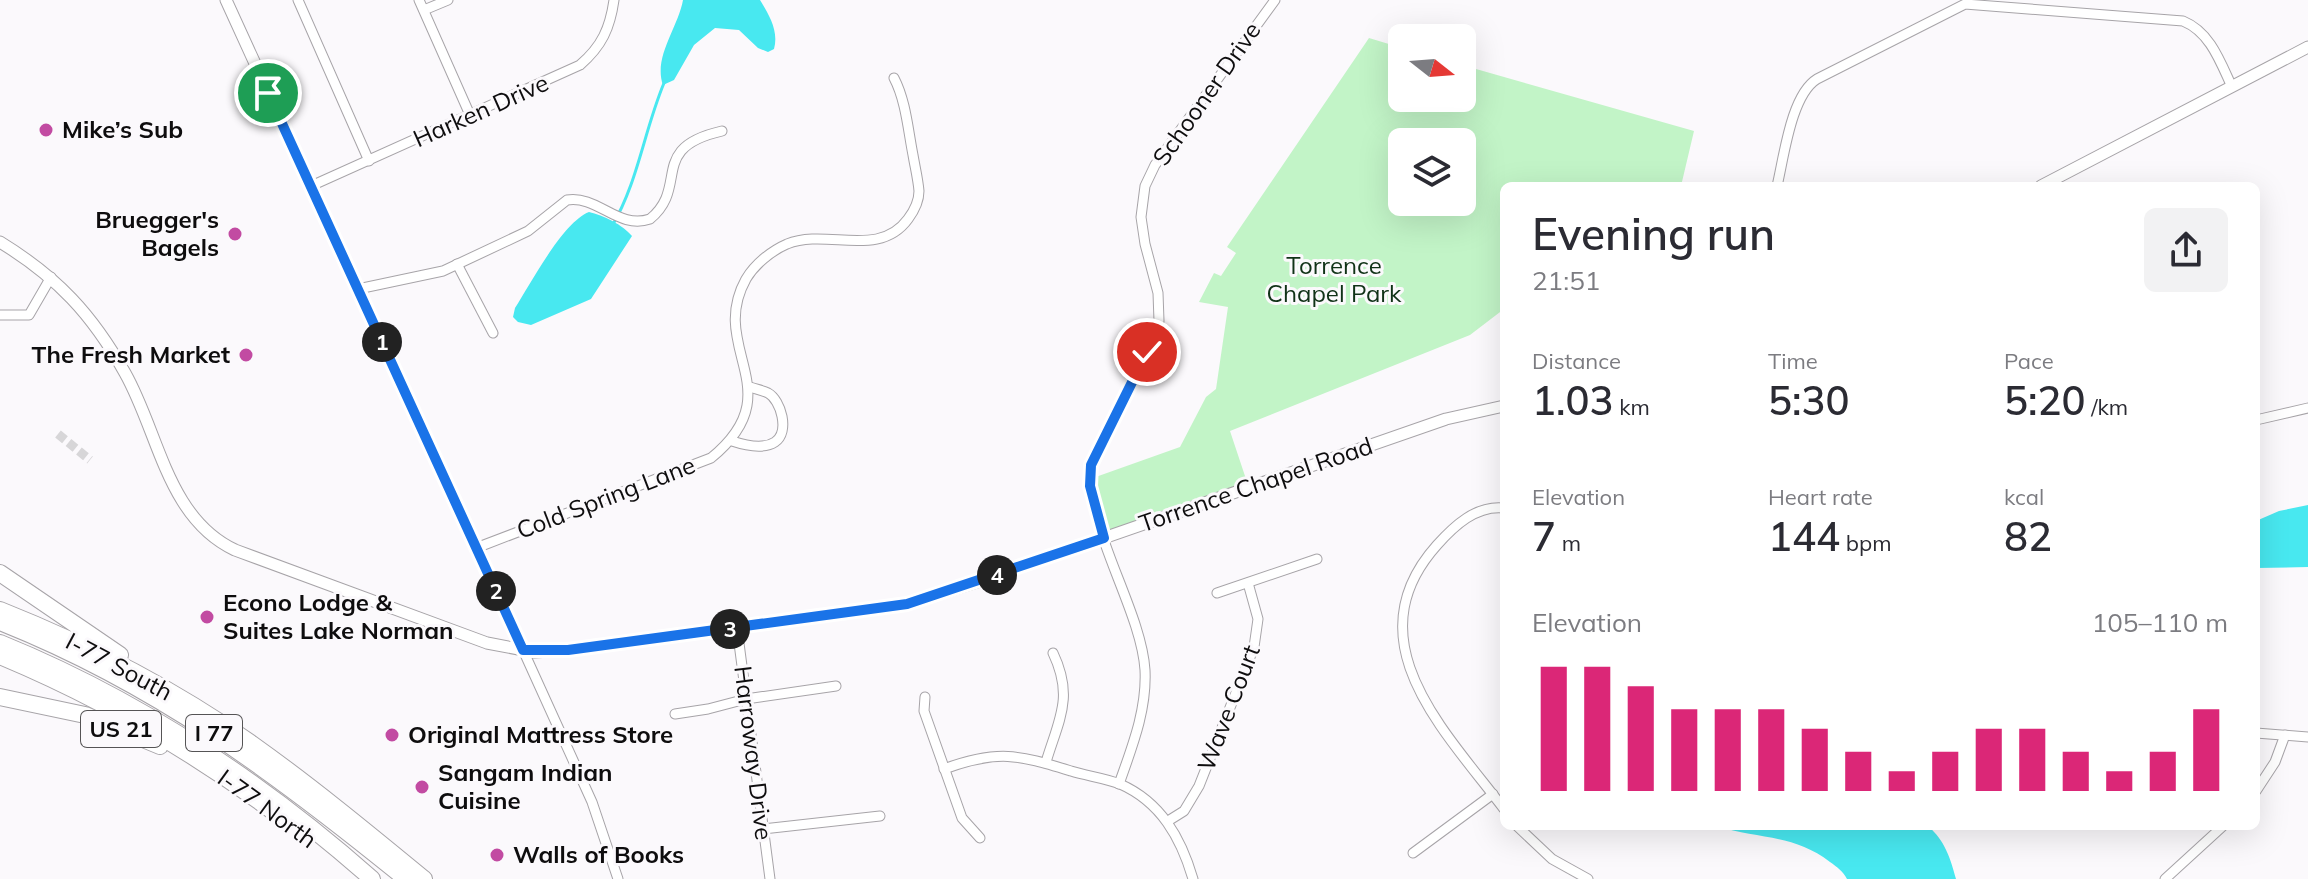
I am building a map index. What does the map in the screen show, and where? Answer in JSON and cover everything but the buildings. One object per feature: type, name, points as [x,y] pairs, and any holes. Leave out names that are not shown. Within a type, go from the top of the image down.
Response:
[{"type":"highway","name":"US 21","points":[[0,573],[194,706]]},
{"type":"highway","name":"I-77 South","points":[[0,610],[106,657],[194,706],[277,762],[424,879]]},
{"type":"highway","name":"I 77","points":[[0,622],[101,668],[197,722],[297,792],[406,879]]},
{"type":"highway","name":"I 77","points":[[0,643],[92,685],[196,744],[285,807],[372,879]]},
{"type":"highway","name":"I-77 North","points":[[0,656],[116,710],[219,774],[362,879]]},
{"type":"highway","name":"US 21","points":[[0,697],[85,715],[219,774]]},
{"type":"street","points":[[226,0],[592,802],[618,879]]},
{"type":"street","points":[[298,0],[369,161]]},
{"type":"street","points":[[448,0],[422,5],[470,115]]},
{"type":"street","name":"Harken Drive","points":[[311,186],[580,65],[596,51],[605,36],[614,0]]},
{"type":"street","name":"Schooner Drive","points":[[1119,784],[1141,716],[1145,668],[1137,630],[1104,538],[1090,486],[1092,461],[1147,352],[1159,321],[1158,293],[1141,217],[1145,186],[1155,165],[1275,0]]},
{"type":"street","points":[[1778,182],[1798,105],[1807,87],[1830,72],[1965,4],[2183,21],[2205,35],[2232,87]]},
{"type":"street","points":[[2049,182],[2308,47]]},
{"type":"street","points":[[750,387],[770,394],[778,405],[783,423],[780,436],[774,443],[759,446],[732,441],[748,403],[750,387],[738,344],[735,319],[741,292],[752,270],[770,254],[788,244],[817,239],[883,239],[906,223],[917,204],[917,176],[902,97],[894,78]]},
{"type":"street","points":[[358,289],[432,274],[457,264],[528,231],[567,200],[588,201],[632,222],[650,219],[663,202],[674,164],[683,147],[701,136],[722,131]]},
{"type":"street","name":"Torrence Chapel Road","points":[[0,242],[51,277],[85,311],[126,374],[184,506],[209,536],[235,550],[487,643],[523,650],[568,650],[907,604],[1446,419],[1500,407]]},
{"type":"street","points":[[457,264],[493,333]]},
{"type":"street","points":[[0,315],[29,315],[51,277]]},
{"type":"street","points":[[2260,419],[2308,408]]},
{"type":"street","name":"Cold Spring Lane","points":[[476,548],[711,458],[732,441]]},
{"type":"street","points":[[1500,509],[1477,512],[1439,542],[1416,575],[1402,623],[1406,660],[1419,694],[1500,804]]},
{"type":"street","points":[[1217,593],[1317,559]]},
{"type":"street","name":"Wave Court","points":[[1168,821],[1184,811],[1199,786],[1254,647],[1258,619],[1248,583]]},
{"type":"street","name":"Harroway Drive","points":[[737,628],[770,879]]},
{"type":"street","points":[[1046,762],[1065,696],[1062,673],[1053,653]]},
{"type":"street","points":[[675,714],[746,699],[836,686]]},
{"type":"street","points":[[925,697],[924,711],[962,818],[980,838]]},
{"type":"street","points":[[2260,733],[2308,737]]},
{"type":"street","points":[[2260,785],[2275,762],[2285,735]]},
{"type":"street","points":[[944,769],[977,758],[999,755],[1046,762],[1119,784],[1168,821],[1184,849],[1193,879]]},
{"type":"street","points":[[1413,853],[1493,794]]},
{"type":"street","points":[[763,829],[880,816]]},
{"type":"street","points":[[1521,830],[1536,847],[1588,879]]},
{"type":"street","points":[[2165,879],[2219,830]]},
{"type":"street","points":[[1563,879],[1568,869]]},
{"type":"green space","name":"Torrence Chapel Park","points":[[1369,38],[1388,44],[1388,112],[1476,112],[1476,69],[1694,131],[1682,182],[1500,182],[1500,312],[1470,335],[1230,431],[1249,488],[1105,538],[1090,479],[1180,447],[1206,397],[1216,389],[1228,307],[1199,302],[1214,273],[1221,276],[1236,253],[1227,247]]},
{"type":"water","points":[[683,0],[760,0],[774,30],[774,49],[768,52],[758,48],[739,30],[715,28],[694,45],[674,80],[663,85],[661,64]]},
{"type":"water","points":[[589,212],[612,221],[632,236],[591,299],[531,325],[518,322],[513,317],[515,308],[539,269],[558,240]]},
{"type":"water","points":[[2308,505],[2308,567],[2260,568],[2260,519],[2279,511]]},
{"type":"water","points":[[1732,830],[1932,830],[1946,850],[1956,879],[1847,879],[1842,871],[1816,853],[1775,838]]},
{"type":"waterway","points":[[612,226],[635,174],[664,83]]},
{"type":"tunnel","points":[[58,434],[90,460]]},
{"type":"place","name":"Mike’s Sub","points":[[46,130]]},
{"type":"place","name":"Bruegger's Bagels","points":[[235,234]]},
{"type":"place","name":"The Fresh Market","points":[[246,355]]},
{"type":"place","name":"Econo Lodge & Suites Lake Norman","points":[[207,617]]},
{"type":"place","name":"Original Mattress Store","points":[[392,735]]},
{"type":"place","name":"Sangam Indian Cuisine","points":[[422,787]]},
{"type":"place","name":"Walls of Books","points":[[497,855]]},
{"type":"route","points":[[268,93],[523,650],[568,650],[907,604],[1104,538],[1090,486],[1091,465],[1147,352]]}]
